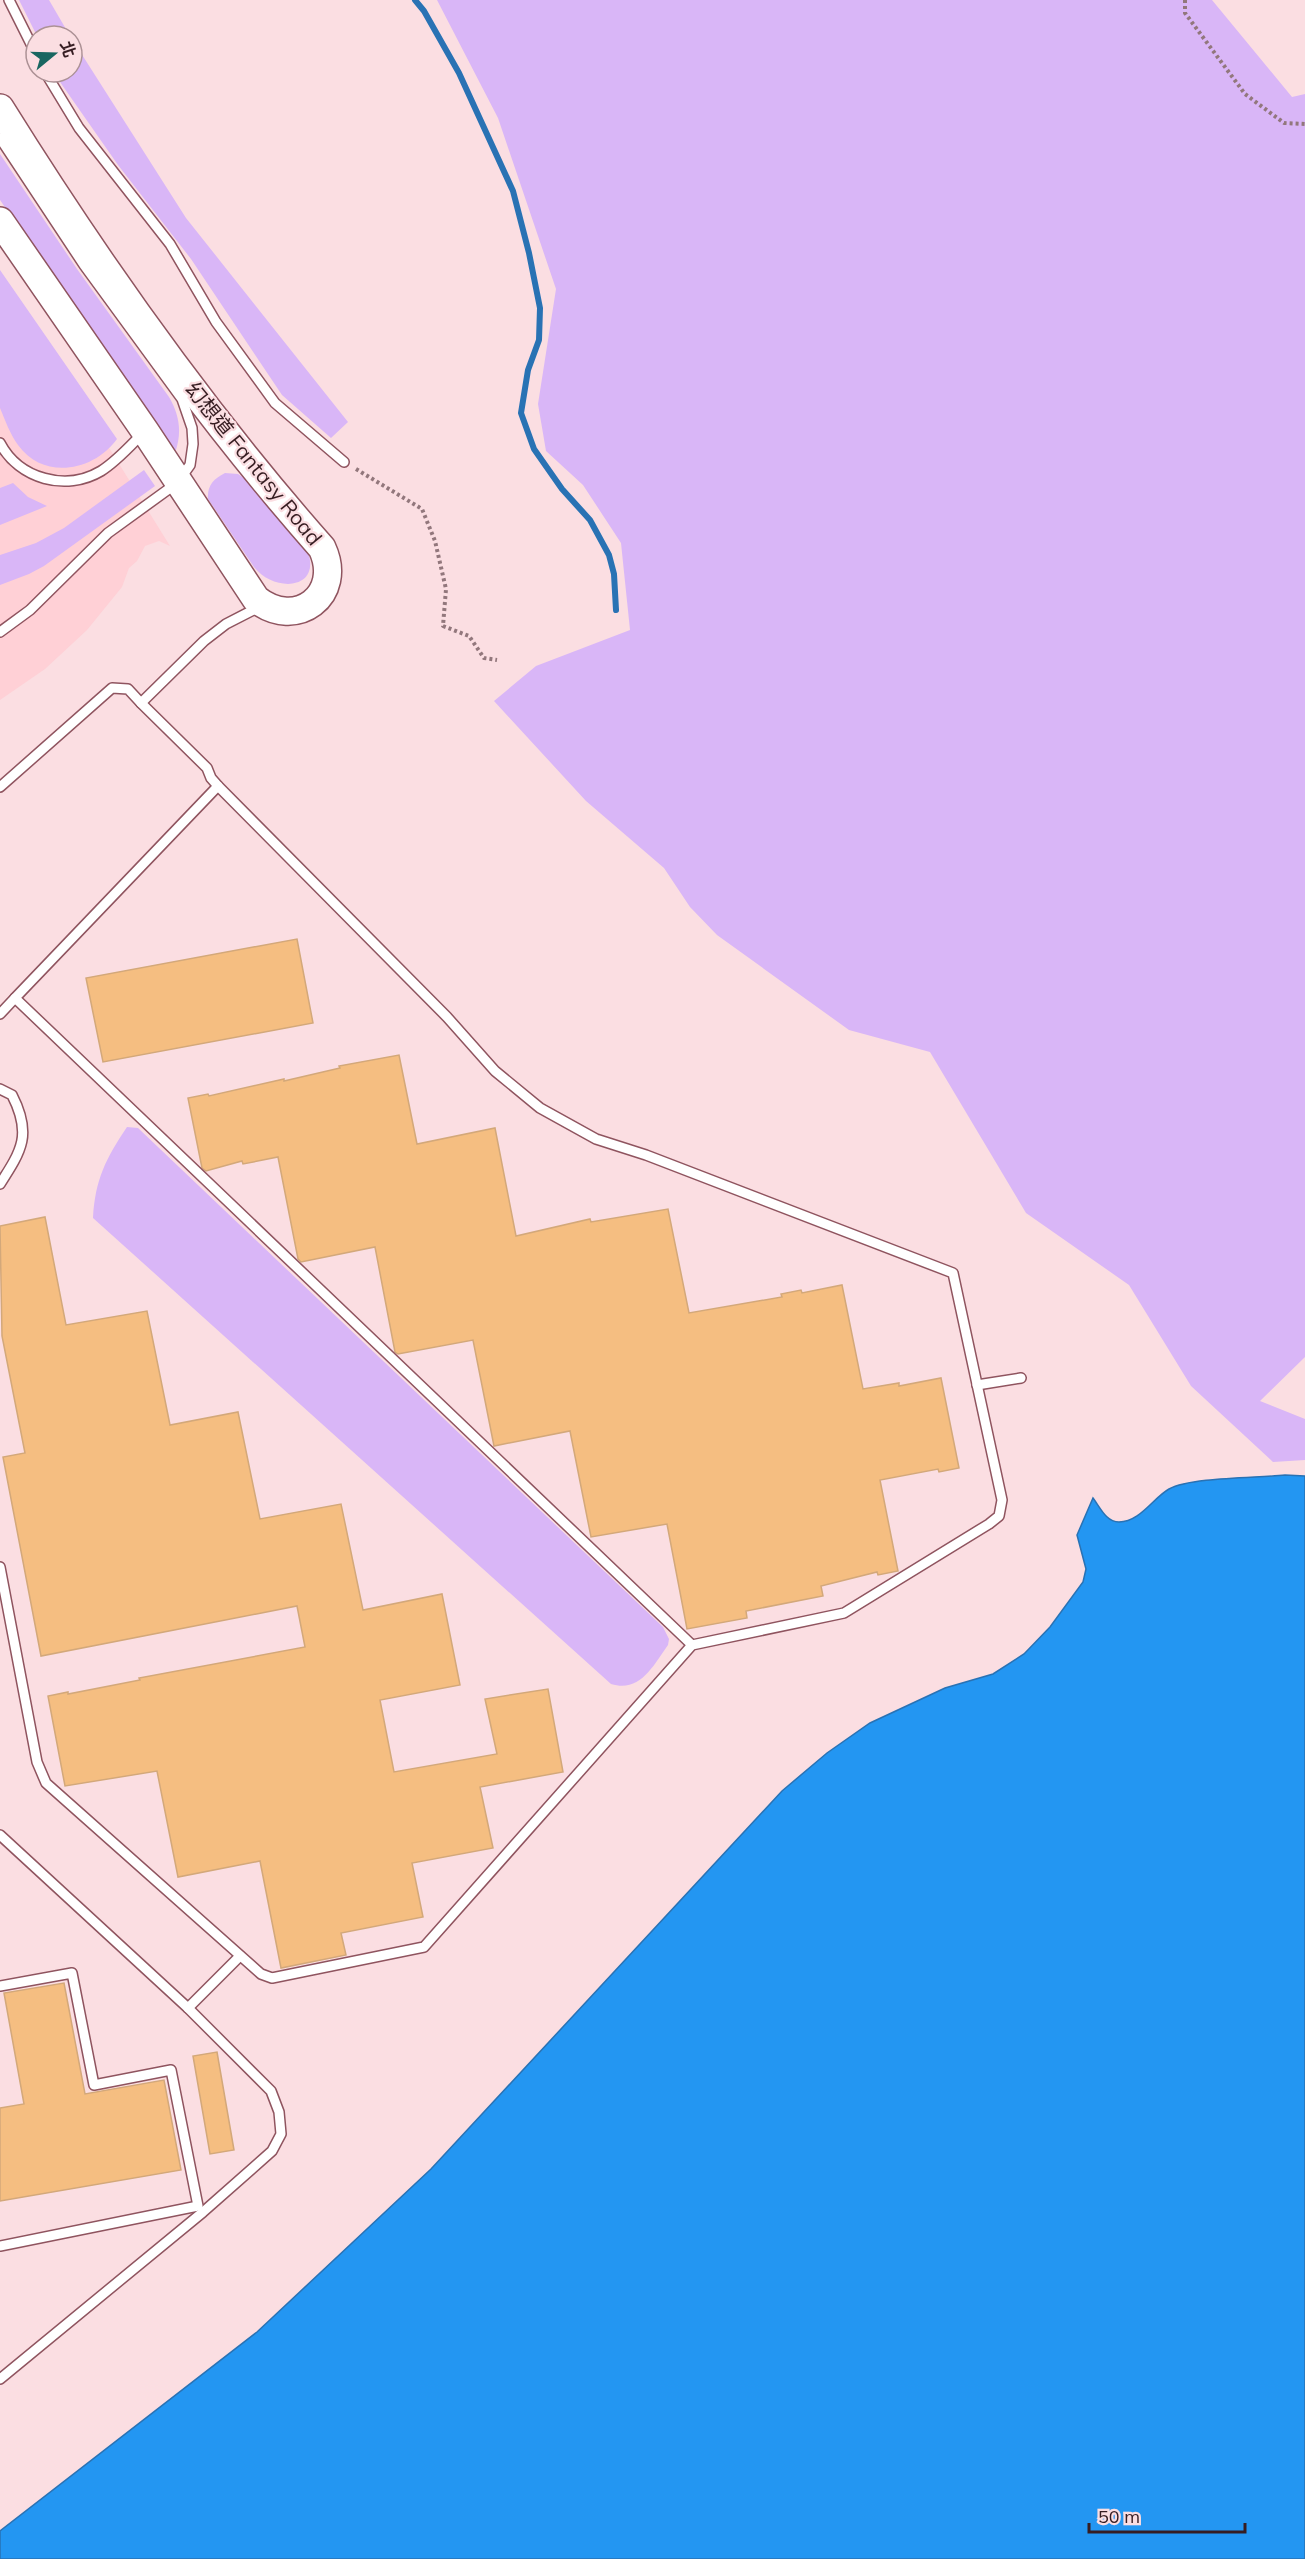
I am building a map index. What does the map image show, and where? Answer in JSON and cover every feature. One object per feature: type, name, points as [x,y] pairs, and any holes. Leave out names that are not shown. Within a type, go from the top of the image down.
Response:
[{"type":"main road","name":"幻想道 Fantasy Road","points":[[0,108],[78,228],[149,329],[259,474],[322,548],[327,557],[328,577],[320,596],[303,609],[273,610],[264,605]]},
{"type":"main road","points":[[0,221],[145,431],[249,590],[264,605]]},
{"type":"lane","points":[[9,0],[24,30]]},
{"type":"lane","points":[[52,84],[79,128],[170,244],[216,322],[275,403],[344,462]]},
{"type":"lane","points":[[0,138],[84,265],[182,399],[192,428],[193,455],[184,475],[177,483],[108,533],[30,610],[0,632]]},
{"type":"lane","points":[[0,443],[10,459],[22,469],[44,479],[79,480],[111,465],[145,431]]},
{"type":"lane","points":[[0,463],[10,459]]},
{"type":"lane","points":[[141,703],[204,641],[226,624],[264,605]]},
{"type":"lane","points":[[0,786],[112,688],[128,689],[207,768],[211,778],[218,786],[447,1017],[495,1071],[540,1108],[596,1139],[646,1155],[953,1274],[1002,1500],[999,1516],[844,1612],[692,1646],[424,1947],[272,1978],[261,1974],[240,1956],[46,1782],[40,1774],[0,1567]]},
{"type":"lane","points":[[0,1014],[218,786]]},
{"type":"lane","points":[[15,998],[692,1646]]},
{"type":"lane","points":[[0,1184],[21,1152],[25,1130],[12,1095],[1,1086]]},
{"type":"lane","points":[[977,1385],[1021,1378]]},
{"type":"lane","points":[[0,1835],[188,2008],[271,2091],[279,2112],[280,2134],[272,2151],[0,2379]]},
{"type":"lane","points":[[188,2008],[240,1956]]},
{"type":"lane","points":[[0,1986],[72,1973],[94,2085],[171,2070],[201,2209]]},
{"type":"lane","points":[[0,2246],[201,2209]]},
{"type":"path","points":[[1185,0],[1185,13],[1245,94],[1284,123],[1305,124]]},
{"type":"path","points":[[344,462],[422,509],[435,541],[446,589],[443,626],[469,636],[484,658],[497,660]]},
{"type":"shaded area","points":[[19,0],[49,0],[63,24],[31,24]]},
{"type":"shaded area","points":[[437,0],[1212,0],[1292,97],[1305,94],[1305,1357],[1260,1401],[1305,1419],[1305,1460],[1273,1462],[1191,1386],[1129,1285],[1026,1213],[930,1052],[849,1030],[717,935],[690,907],[664,868],[586,801],[494,701],[536,666],[630,630],[621,543],[583,485],[546,451],[538,404],[556,289],[498,118]]},
{"type":"shaded area","points":[[84,58],[186,218],[348,422],[331,438],[282,395],[191,259],[118,165],[61,84],[84,84]]},
{"type":"shaded area","points":[[0,154],[77,269],[169,397],[176,411],[179,425],[179,438],[175,453],[0,200]]},
{"type":"shaded area","points":[[0,270],[117,439],[95,458],[69,468],[41,464],[18,445],[10,432],[0,408]]},
{"type":"shaded area","points":[[0,364],[90,417],[170,546],[159,541],[145,546],[137,561],[129,568],[122,587],[87,630],[45,669],[0,700]]},
{"type":"shaded area","points":[[144,470],[155,486],[44,566],[0,585],[0,555],[36,543],[64,528]]},
{"type":"shaded area","points":[[225,473],[238,474],[244,478],[308,552],[310,565],[308,574],[302,580],[293,584],[283,584],[272,581],[254,567],[208,499],[212,483]]},
{"type":"shaded area","points":[[13,483],[28,497],[47,506],[0,525],[0,488]]},
{"type":"shaded area","points":[[127,1127],[138,1128],[663,1627],[669,1639],[668,1645],[645,1676],[630,1685],[611,1684],[93,1218],[96,1192],[103,1170]]},
{"type":"water","points":[[1285,1475],[1305,1476],[1305,2559],[0,2559],[0,2531],[257,2332],[431,2169],[782,1791],[827,1753],[870,1723],[945,1688],[993,1674],[1024,1654],[1050,1627],[1083,1582],[1086,1569],[1077,1535],[1093,1498],[1110,1520],[1119,1522],[1127,1521],[1140,1514],[1163,1493],[1179,1485],[1208,1480]]},
{"type":"building","points":[[297,939],[313,1023],[103,1062],[86,978]]},
{"type":"building","points":[[399,1055],[417,1144],[495,1128],[516,1236],[590,1219],[591,1222],[668,1209],[689,1313],[782,1297],[781,1294],[801,1290],[802,1293],[842,1285],[863,1389],[899,1383],[899,1386],[941,1378],[959,1468],[939,1472],[938,1469],[880,1480],[898,1571],[878,1575],[877,1572],[821,1586],[823,1596],[746,1611],[747,1618],[687,1629],[667,1524],[591,1537],[570,1431],[494,1446],[473,1340],[398,1354],[395,1352],[375,1247],[301,1262],[298,1259],[278,1157],[243,1164],[242,1161],[206,1171],[202,1168],[188,1098],[208,1094],[209,1096],[284,1079],[284,1081],[340,1068],[339,1066]]},
{"type":"building","points":[[45,1217],[66,1325],[147,1311],[170,1425],[238,1412],[260,1519],[341,1504],[363,1610],[442,1594],[460,1685],[380,1700],[394,1772],[497,1754],[485,1699],[548,1689],[563,1772],[480,1787],[493,1848],[412,1863],[423,1917],[341,1933],[346,1955],[281,1968],[260,1861],[178,1877],[157,1771],[65,1786],[48,1696],[305,1647],[297,1606],[41,1656],[3,1457],[25,1453],[2,1336],[0,1226]]},
{"type":"building","points":[[64,1983],[85,2094],[164,2080],[181,2170],[0,2201],[0,2108],[24,2104],[4,1993]]},
{"type":"building","points":[[217,2052],[234,2150],[210,2154],[193,2056]]},
{"type":"waterway","points":[[415,0],[424,11],[459,73],[513,191],[540,308],[539,340],[528,370],[521,413],[534,449],[562,489],[590,520],[609,555],[614,574],[616,610]]}]
